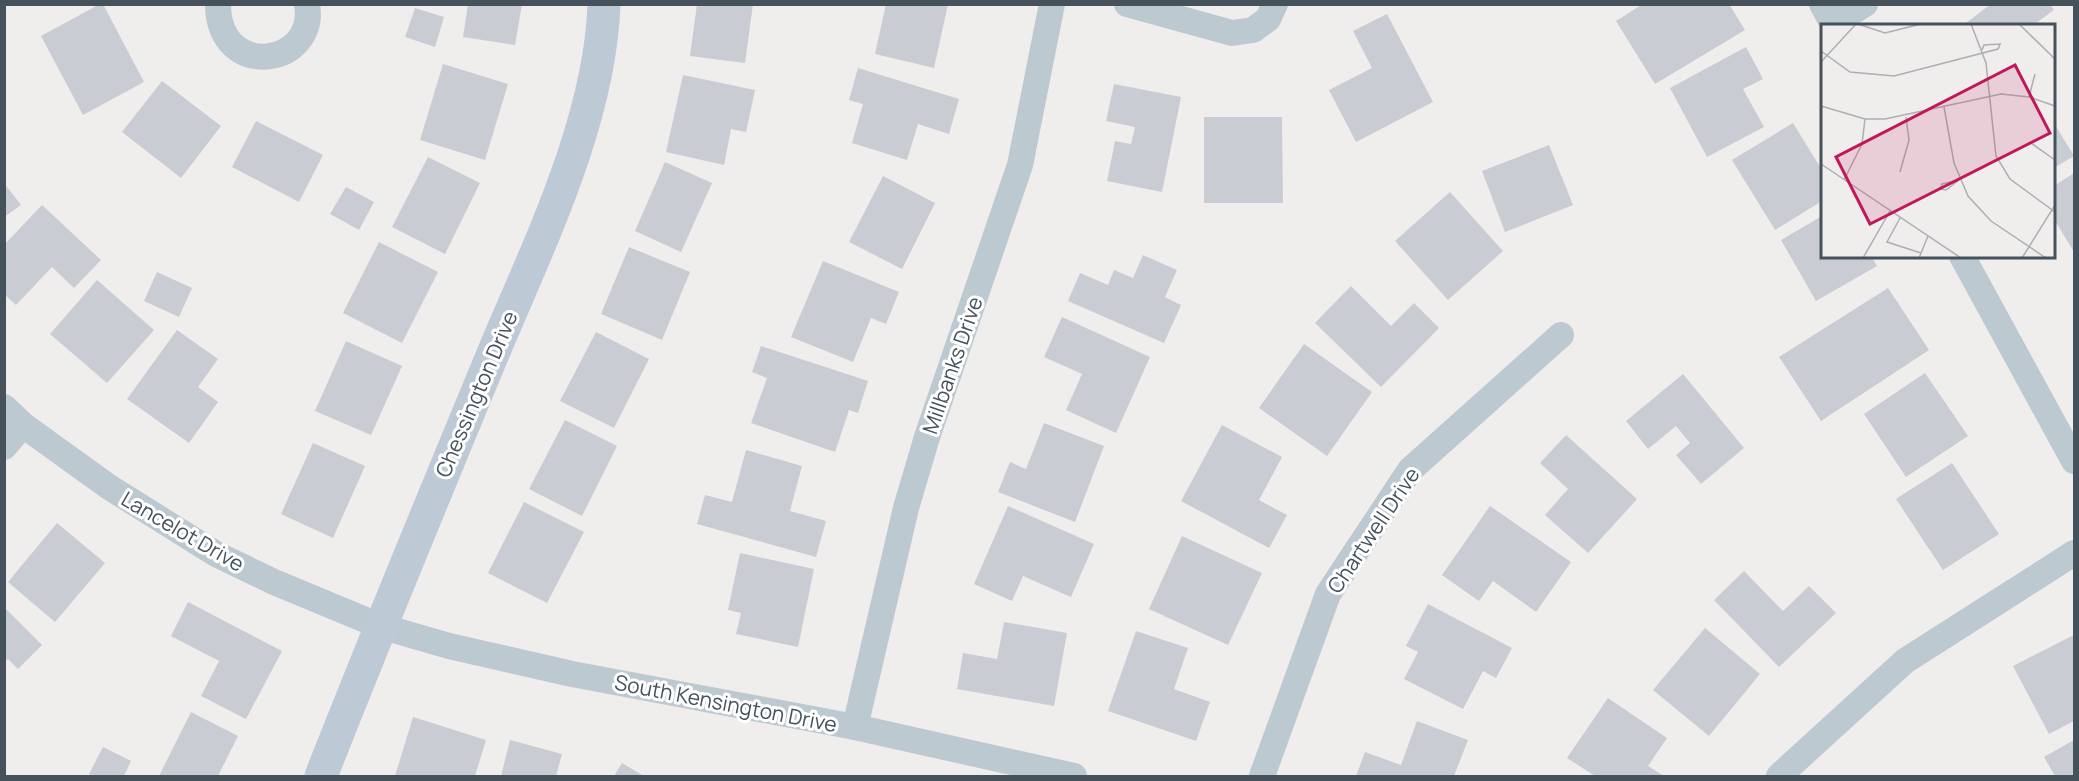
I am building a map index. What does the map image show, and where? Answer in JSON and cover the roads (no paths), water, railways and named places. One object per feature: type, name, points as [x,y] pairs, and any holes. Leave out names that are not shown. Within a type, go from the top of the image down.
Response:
[{"type":"street","points":[[218,4],[223,34],[245,53],[259,57],[274,56],[288,50],[299,40],[306,27],[307,4]]},
{"type":"street","name":"Chessington Drive","points":[[321,777],[380,626],[553,209],[583,125],[603,36],[604,4]]},
{"type":"street","name":"Millbanks Drive","points":[[855,727],[906,508],[927,437],[1020,165],[1052,4]]},
{"type":"street","points":[[1127,4],[1232,33],[1253,30],[1268,20],[1275,4]]},
{"type":"street","points":[[1830,18],[1865,4]]},
{"type":"street","points":[[1963,258],[2074,461]]},
{"type":"street","name":"Chartwell Drive","points":[[1262,777],[1328,594],[1410,470],[1561,335]]},
{"type":"street","name":"Lancelot Drive","points":[[4,407],[23,425],[109,487],[216,554],[274,582],[380,626]]},
{"type":"street","points":[[4,447],[23,425]]},
{"type":"street","points":[[1779,777],[1905,662],[2074,553]]},
{"type":"street","name":"South Kensington Drive","points":[[380,626],[448,646],[572,674],[855,727],[1074,777]]}]
